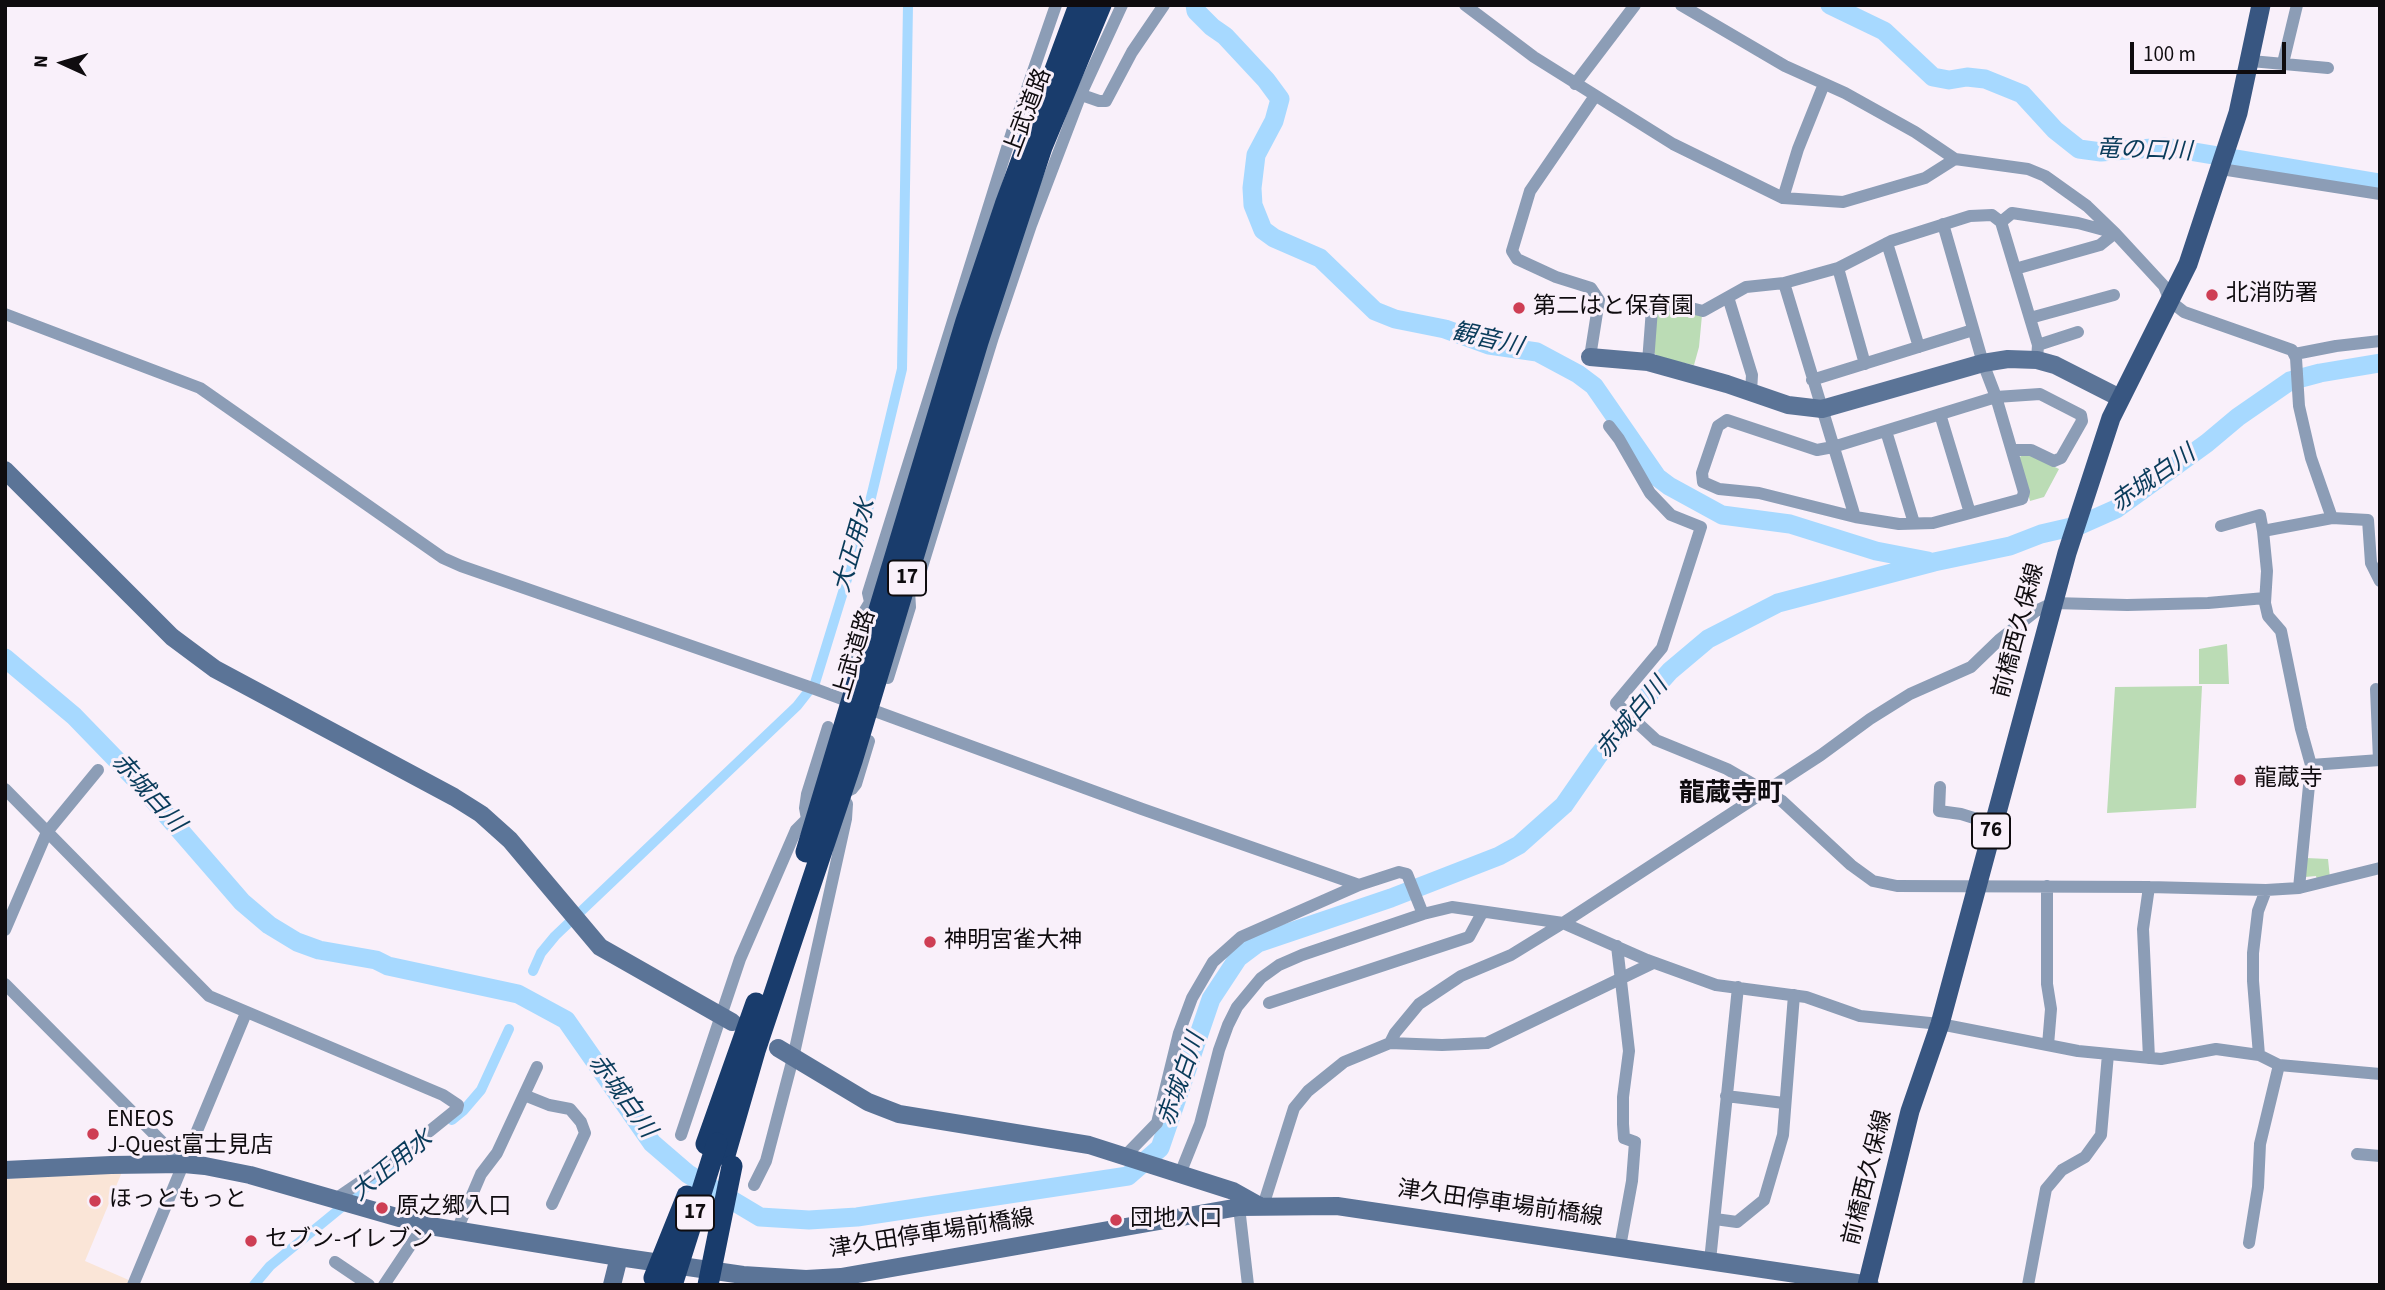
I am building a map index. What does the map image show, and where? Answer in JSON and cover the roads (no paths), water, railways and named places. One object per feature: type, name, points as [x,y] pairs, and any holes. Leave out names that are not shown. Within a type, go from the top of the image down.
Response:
[{"type":"highway","name":"上武道路","points":[[860,705],[875,605],[900,588],[925,456],[970,308],[1022,157],[1079,5]]},
{"type":"highway","name":"上武道路","points":[[668,1283],[720,1152],[755,1051],[860,705],[1042,147],[1101,5]]},
{"type":"highway","name":"上武道路","points":[[720,1152],[812,816],[833,792]]},
{"type":"highway","name":"17","points":[[708,1285],[720,1152]]},
{"type":"main road","name":"前橋西久保線","points":[[1868,1284],[1910,1111],[1940,1024],[2068,550],[2111,418],[2188,264],[2223,161],[2251,61],[2261,5]]},
{"type":"street","points":[[847,665],[861,617],[875,605],[868,593],[931,384],[1035,82],[1056,5]]},
{"type":"street","points":[[888,677],[910,607],[900,588],[915,586],[918,580],[993,337],[1075,93],[1122,5]]},
{"type":"street","points":[[1075,93],[1106,101],[1132,52],[1164,5]]},
{"type":"street","points":[[1465,5],[1575,84],[1672,144],[1783,198],[1843,202],[1925,178],[1955,159]]},
{"type":"street","points":[[1575,84],[1635,5]]},
{"type":"street","points":[[1681,5],[1785,66],[1915,132],[1955,159],[2028,169],[2045,176],[2087,206],[2115,233],[2164,286],[2170,301],[2184,312],[2292,350],[2295,356],[2299,406],[2311,458],[2332,518]]},
{"type":"street","points":[[2283,63],[2297,5]]},
{"type":"street","points":[[2251,61],[2328,68]]},
{"type":"street","points":[[1783,198],[1798,149],[1824,84]]},
{"type":"street","points":[[1595,96],[1531,191],[1512,251],[1517,259],[1556,277],[1591,288],[1599,300],[1590,357],[1648,362],[1788,405],[1822,409],[1983,363],[2037,352],[2078,332]]},
{"type":"street","points":[[2223,161],[2380,194]]},
{"type":"street","points":[[2001,222],[2012,213],[2078,223],[2115,233]]},
{"type":"street","points":[[1648,362],[1652,309],[1659,305],[1679,305],[1703,311],[1746,287],[1784,283],[1838,268],[1887,243],[1970,216],[1992,215],[2001,222],[2030,318],[2037,352],[2055,365],[2120,398]]},
{"type":"street","points":[[1943,224],[1983,363],[1996,397],[2012,450],[2024,492],[2022,499],[1933,523],[1899,524],[1855,517],[1759,493],[1719,489],[1703,482],[1702,473],[1718,426],[1727,420],[1817,450],[1996,397],[2040,394],[2081,415],[2082,421],[2061,458],[2054,461],[2031,450],[2012,450]]},
{"type":"street","points":[[2015,269],[2100,245],[2115,233]]},
{"type":"street","points":[[1887,243],[1919,347]]},
{"type":"street","points":[[1838,268],[1865,364]]},
{"type":"street","points":[[1784,283],[1855,517]]},
{"type":"street","points":[[2030,318],[2114,295]]},
{"type":"street","points":[[1728,297],[1752,375],[1751,392]]},
{"type":"street","points":[[5,314],[200,388],[443,558],[1359,885]]},
{"type":"street","points":[[1812,380],[1973,330]]},
{"type":"street","points":[[2295,356],[2336,346],[2380,341]]},
{"type":"street","points":[[1940,414],[1970,513]]},
{"type":"street","points":[[1609,426],[1650,493],[1671,515],[1701,527],[1662,648],[1616,704],[1656,740],[1727,769],[1782,801],[1851,865],[1873,881],[1897,886],[2266,890],[2299,888],[2380,868]]},
{"type":"street","points":[[1886,431],[1914,523]]},
{"type":"street","points":[[5,470],[172,637],[215,669],[481,814],[510,840],[600,947],[726,1019]]},
{"type":"street","points":[[2221,526],[2260,515],[2267,571],[2265,598],[2268,615],[2281,632],[2311,765],[2299,888]]},
{"type":"street","points":[[2263,531],[2332,518],[2368,520],[2371,564],[2380,581]]},
{"type":"street","points":[[1390,1043],[1419,1004],[1461,976],[1511,955],[1563,923],[1910,694],[1971,667],[2008,632],[2036,611],[2053,603],[2127,605],[2265,598]]},
{"type":"street","points":[[2311,765],[2379,760],[2376,689]]},
{"type":"street","points":[[681,1135],[726,1019],[740,959],[796,830],[812,816],[807,794],[828,727]]},
{"type":"street","points":[[833,792],[854,787],[869,741]]},
{"type":"street","points":[[5,930],[47,832],[98,770]]},
{"type":"street","points":[[1940,787],[1940,811],[1993,824]]},
{"type":"street","points":[[5,789],[209,996],[443,1095],[458,1105],[457,1109],[341,1202]]},
{"type":"street","points":[[754,1185],[766,1161],[793,1058],[846,819],[847,804],[833,792]]},
{"type":"street","points":[[1125,1156],[1157,1123],[1179,1032],[1192,998],[1213,962],[1241,937],[1359,885],[1399,872],[1407,874],[1422,913]]},
{"type":"street","points":[[2047,886],[2047,984],[2051,1009],[2048,1045]]},
{"type":"street","points":[[2148,1058],[2143,929],[2149,887]]},
{"type":"street","points":[[2259,1055],[2253,953],[2258,911],[2266,890]]},
{"type":"street","points":[[1176,1173],[1200,1124],[1228,1025],[1237,1007],[1261,978],[1279,965],[1302,955],[1422,913],[1452,907],[1563,923],[1653,962],[1716,985],[1794,995],[1860,1016],[1940,1024],[2108,1054],[2161,1059],[2216,1049],[2259,1055],[2279,1065],[2380,1074]]},
{"type":"street","points":[[1269,1003],[1469,937],[1482,913]]},
{"type":"street","points":[[1617,946],[1623,978],[1629,1051],[1623,1097],[1624,1138],[1635,1142],[1632,1181],[1620,1247]]},
{"type":"street","points":[[778,1048],[869,1102],[899,1114],[1089,1145],[1233,1191],[1261,1207],[1294,1108],[1308,1091],[1344,1062],[1390,1043],[1442,1045],[1487,1042],[1653,962]]},
{"type":"street","points":[[5,984],[184,1164]]},
{"type":"street","points":[[1710,1261],[1738,987]]},
{"type":"street","points":[[1715,1219],[1737,1222],[1764,1200],[1783,1135],[1794,995]]},
{"type":"street","points":[[133,1285],[246,1013]]},
{"type":"street","points":[[2028,1285],[2046,1189],[2062,1170],[2085,1157],[2101,1135],[2108,1054]]},
{"type":"street","points":[[2249,1243],[2258,1187],[2260,1144],[2279,1065]]},
{"type":"street","points":[[457,1230],[481,1174],[497,1153],[537,1067]]},
{"type":"street","points":[[524,1095],[549,1105],[570,1109],[582,1122],[584,1133],[552,1205]]},
{"type":"street","points":[[1726,1096],[1784,1103]]},
{"type":"street","points":[[2357,1154],[2380,1156]]},
{"type":"street","name":"津久田停車場前橋線","points":[[5,1170],[184,1164],[250,1175],[424,1225],[742,1280],[873,1278],[1239,1207],[1337,1206],[1710,1261],[1788,1279],[1868,1284]]},
{"type":"street","points":[[1239,1207],[1248,1285]]},
{"type":"street","points":[[384,1285],[424,1225]]},
{"type":"street","points":[[612,1285],[618,1257]]},
{"type":"street","points":[[335,1262],[369,1285]]},
{"type":"waterway","name":"大正用水","points":[[533,971],[541,953],[555,936],[797,706],[815,683],[867,514],[902,369],[908,5]]},
{"type":"waterway","name":"観音川","points":[[1195,5],[1196,11],[1225,36],[1280,99],[1274,121],[1256,155],[1253,205],[1263,230],[1274,238],[1320,258],[1375,311],[1395,319],[1445,329],[1489,345],[1537,352],[1578,374],[1594,386],[1657,477],[1722,515],[1790,524],[1876,551],[1928,561]]},
{"type":"waterway","name":"竜の口川","points":[[1830,5],[1884,31],[1933,77],[1949,80],[1967,77],[1985,79],[2022,94],[2055,130],[2079,149],[2101,152],[2165,147],[2380,183]]},
{"type":"waterway","name":"赤城白川","points":[[5,658],[74,716],[137,781],[242,902],[269,925],[297,942],[319,950],[376,960],[388,966],[518,994],[566,1020],[652,1143],[688,1174],[760,1217],[809,1220],[857,1217],[1128,1176],[1160,1148],[1211,999],[1238,958],[1258,943],[1391,898],[1499,856],[1519,845],[1564,805],[1598,756],[1670,671],[1708,639],[1778,603],[1934,562],[2010,546],[2041,534],[2080,525],[2116,509],[2290,381],[2380,363]]},
{"type":"waterway","name":"大正用水","points":[[452,1120],[481,1090],[509,1029]]},
{"type":"waterway","name":"大正用水","points":[[254,1285],[270,1266],[392,1166]]},
{"type":"place","name":"北消防署","points":[[2212,295]]},
{"type":"place","name":"第二はと保育園","points":[[1519,308]]},
{"type":"place","name":"龍蔵寺","points":[[2240,780]]},
{"type":"place","name":"神明宮雀大神","points":[[930,942]]},
{"type":"place","name":"ENEOS J-Quest富士見店","points":[[93,1134]]},
{"type":"place","name":"ほっともっと","points":[[95,1201]]},
{"type":"place","name":"原之郷入口","points":[[382,1208]]},
{"type":"place","name":"団地入口","points":[[1116,1220]]},
{"type":"place","name":"セブン-イレブン","points":[[251,1241]]},
{"type":"district","name":"龍蔵寺町","points":[[1731,795]]}]
